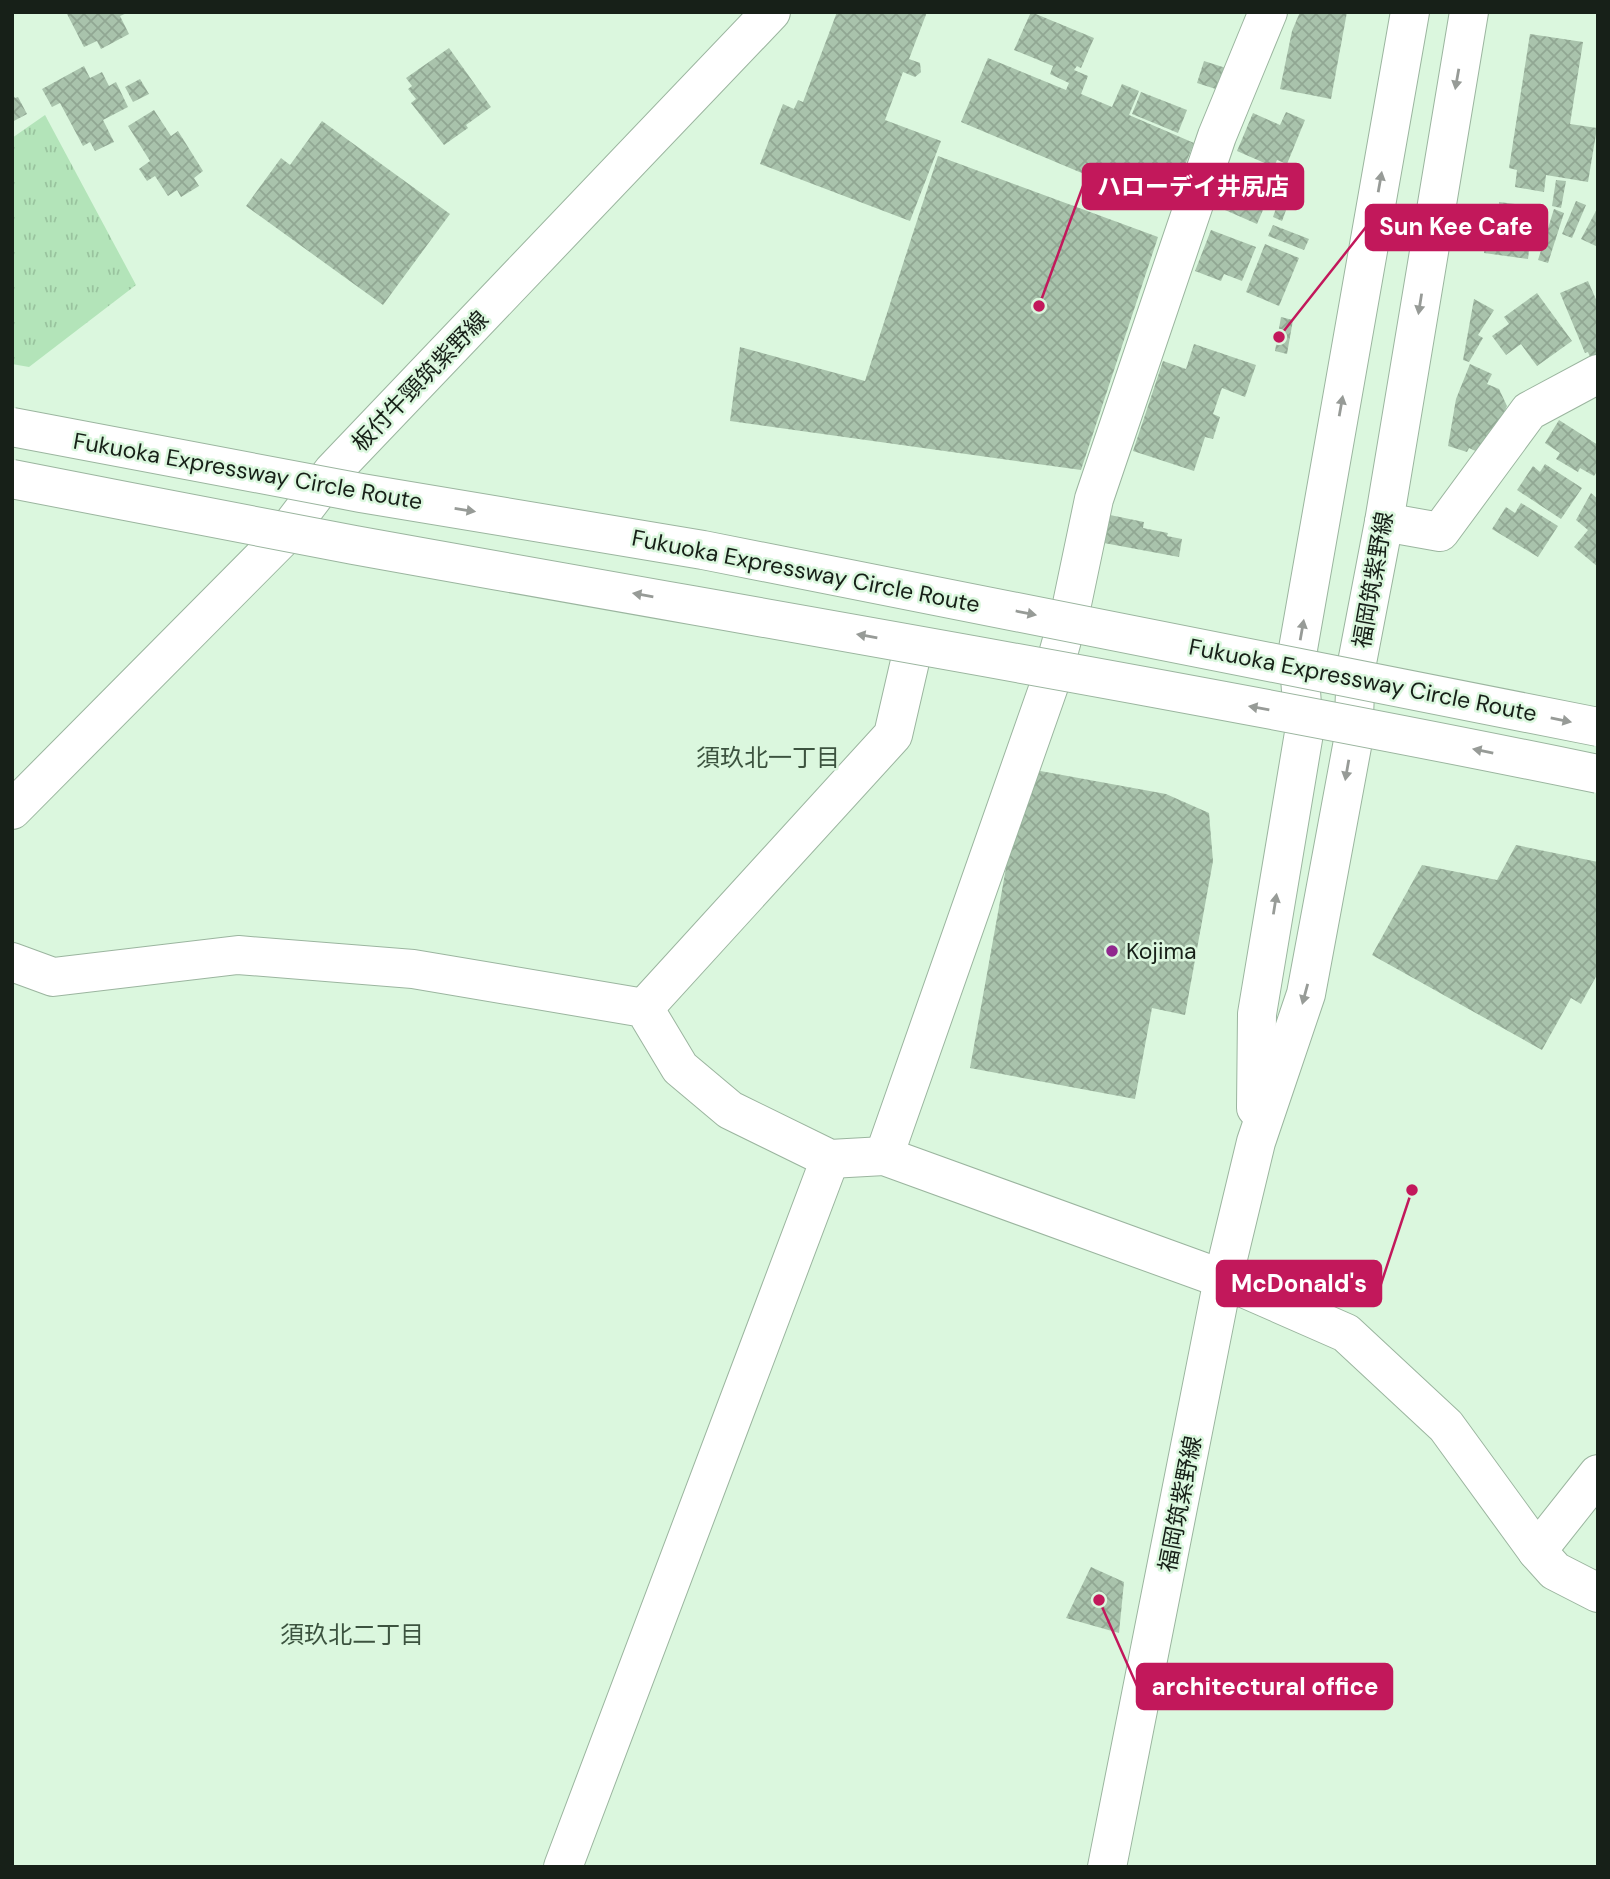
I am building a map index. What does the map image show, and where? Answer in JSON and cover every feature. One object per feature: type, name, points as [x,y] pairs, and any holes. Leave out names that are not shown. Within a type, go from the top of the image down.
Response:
[{"type":"main road","name":"板付牛頸筑紫野線","points":[[14,802],[283,537],[333,471],[771,12]]},
{"type":"main road","points":[[884,1156],[1050,683],[1072,604],[1094,499],[1217,136],[1268,12]]},
{"type":"main road","name":"福岡筑紫野線","points":[[1256,1142],[1257,1014],[1304,733],[1298,649],[1410,12]]},
{"type":"main road","name":"福岡筑紫野線","points":[[1107,1867],[1223,1279],[1256,1142],[1306,994],[1353,741],[1356,668],[1384,522],[1469,12]]},
{"type":"main road","points":[[1384,522],[1440,533],[1529,411],[1598,374]]},
{"type":"main road","name":"Fukuoka Expressway Circle Route","points":[[12,427],[361,493],[703,550],[1598,727]]},
{"type":"main road","name":"Fukuoka Expressway Circle Route","points":[[12,479],[352,544],[1404,734],[1598,774]]},
{"type":"main road","points":[[644,1008],[893,735],[911,657]]},
{"type":"main road","points":[[12,962],[53,977],[239,955],[413,969],[644,1008],[680,1068],[730,1110],[830,1159],[884,1156],[1223,1279],[1346,1333],[1446,1426],[1537,1551],[1555,1571],[1598,1593]]},
{"type":"main road","points":[[563,1867],[830,1159]]},
{"type":"main road","points":[[1537,1551],[1598,1474]]},
{"type":"green space","points":[[45,115],[136,285],[29,367],[12,364],[12,138]]},
{"type":"building","points":[[66,12],[129,12],[120,16],[129,34],[101,49],[97,41],[84,47]]},
{"type":"building","points":[[837,12],[927,12],[909,59],[920,63],[921,72],[915,77],[903,72],[885,120],[941,141],[910,221],[760,164],[783,104],[794,109],[798,100],[803,102]]},
{"type":"building","points":[[1031,12],[1094,38],[1081,68],[1077,66],[1074,70],[1088,76],[1081,94],[1112,107],[1122,84],[1139,91],[1129,115],[1194,143],[1167,209],[961,122],[988,58],[1066,90],[1069,83],[1050,74],[1053,66],[1014,50]]},
{"type":"building","points":[[1300,12],[1347,12],[1331,99],[1280,89],[1292,31]]},
{"type":"building","points":[[1530,34],[1583,42],[1570,124],[1597,128],[1588,182],[1546,175],[1544,192],[1515,187],[1517,170],[1509,168]]},
{"type":"building","points":[[449,48],[491,107],[444,145],[411,103],[416,99],[408,89],[412,86],[406,78]]},
{"type":"building","points":[[1204,61],[1229,69],[1222,91],[1197,83]]},
{"type":"building","points":[[84,66],[90,78],[102,72],[109,86],[116,82],[128,107],[103,120],[114,142],[95,151],[90,142],[83,146],[60,103],[52,107],[42,89]]},
{"type":"building","points":[[140,79],[149,94],[133,102],[125,87]]},
{"type":"building","points":[[1141,92],[1187,110],[1178,133],[1132,114]]},
{"type":"building","points":[[12,94],[15,98],[18,97],[27,114],[12,122]]},
{"type":"building","points":[[154,110],[171,136],[178,131],[203,171],[194,178],[199,186],[181,197],[177,190],[168,196],[155,176],[147,181],[139,169],[150,161],[128,126]]},
{"type":"building","points":[[1286,112],[1305,120],[1287,164],[1277,160],[1274,167],[1237,151],[1253,113],[1280,125]]},
{"type":"building","points":[[322,121],[450,214],[383,305],[246,206],[281,158],[290,165]]},
{"type":"building","points":[[938,156],[1158,237],[1081,470],[730,421],[740,347],[865,381]]},
{"type":"building","points":[[1234,171],[1273,187],[1257,224],[1218,207]]},
{"type":"building","points":[[1556,180],[1566,181],[1561,208],[1552,206]]},
{"type":"building","points":[[1285,182],[1295,186],[1282,221],[1273,217]]},
{"type":"building","points":[[1576,201],[1586,205],[1572,238],[1562,234]]},
{"type":"building","points":[[1499,202],[1523,205],[1521,218],[1533,219],[1528,259],[1484,253],[1490,206],[1499,207]]},
{"type":"building","points":[[1598,207],[1598,247],[1581,239]]},
{"type":"building","points":[[1554,209],[1564,213],[1548,263],[1538,260]]},
{"type":"building","points":[[1273,225],[1309,239],[1304,250],[1268,236]]},
{"type":"building","points":[[1211,230],[1256,247],[1242,281],[1224,274],[1221,281],[1195,271]]},
{"type":"building","points":[[1265,244],[1299,258],[1279,306],[1246,292]]},
{"type":"building","points":[[1588,281],[1598,304],[1598,366],[1594,367],[1588,352],[1585,353],[1560,293]]},
{"type":"building","points":[[1537,293],[1572,341],[1537,366],[1521,344],[1506,355],[1492,336],[1509,324],[1504,317]]},
{"type":"building","points":[[1474,299],[1494,310],[1478,335],[1483,338],[1469,362],[1463,360]]},
{"type":"building","points":[[1281,317],[1293,320],[1287,354],[1275,351]]},
{"type":"building","points":[[1194,344],[1256,365],[1245,397],[1222,388],[1213,414],[1220,417],[1213,439],[1205,437],[1194,471],[1133,451],[1163,361],[1186,369]]},
{"type":"building","points":[[1470,364],[1492,374],[1487,384],[1499,389],[1507,406],[1482,454],[1469,448],[1467,452],[1448,446],[1456,399]]},
{"type":"building","points":[[1559,420],[1598,445],[1598,470],[1594,476],[1580,468],[1578,472],[1556,459],[1560,453],[1545,443]]},
{"type":"building","points":[[1545,464],[1582,488],[1561,519],[1517,490],[1533,466],[1540,472]]},
{"type":"building","points":[[1591,493],[1598,499],[1598,567],[1574,547],[1588,530],[1576,520]]},
{"type":"building","points":[[1521,503],[1558,526],[1538,557],[1492,529],[1506,507],[1515,513]]},
{"type":"building","points":[[1110,515],[1144,522],[1143,528],[1182,539],[1179,557],[1104,543]]},
{"type":"building","points":[[1024,768],[1166,794],[1209,813],[1213,861],[1185,1015],[1152,1008],[1135,1099],[970,1068]]},
{"type":"building","points":[[1516,845],[1598,862],[1598,973],[1581,1004],[1571,998],[1542,1050],[1372,955],[1422,865],[1497,880]]},
{"type":"building","points":[[1091,1567],[1124,1582],[1119,1633],[1066,1618]]},
{"type":"place","name":"ハローデイ井尻店","points":[[1039,306]]},
{"type":"place","name":"Sun Kee Cafe","points":[[1279,337]]},
{"type":"place","name":"Kojima","points":[[1112,951]]},
{"type":"place","name":"McDonald's","points":[[1412,1190]]},
{"type":"place","name":"architectural office","points":[[1099,1600]]},
{"type":"district","name":"須玖北一丁目","points":[[768,757]]},
{"type":"district","name":"須玖北二丁目","points":[[352,1634]]}]
